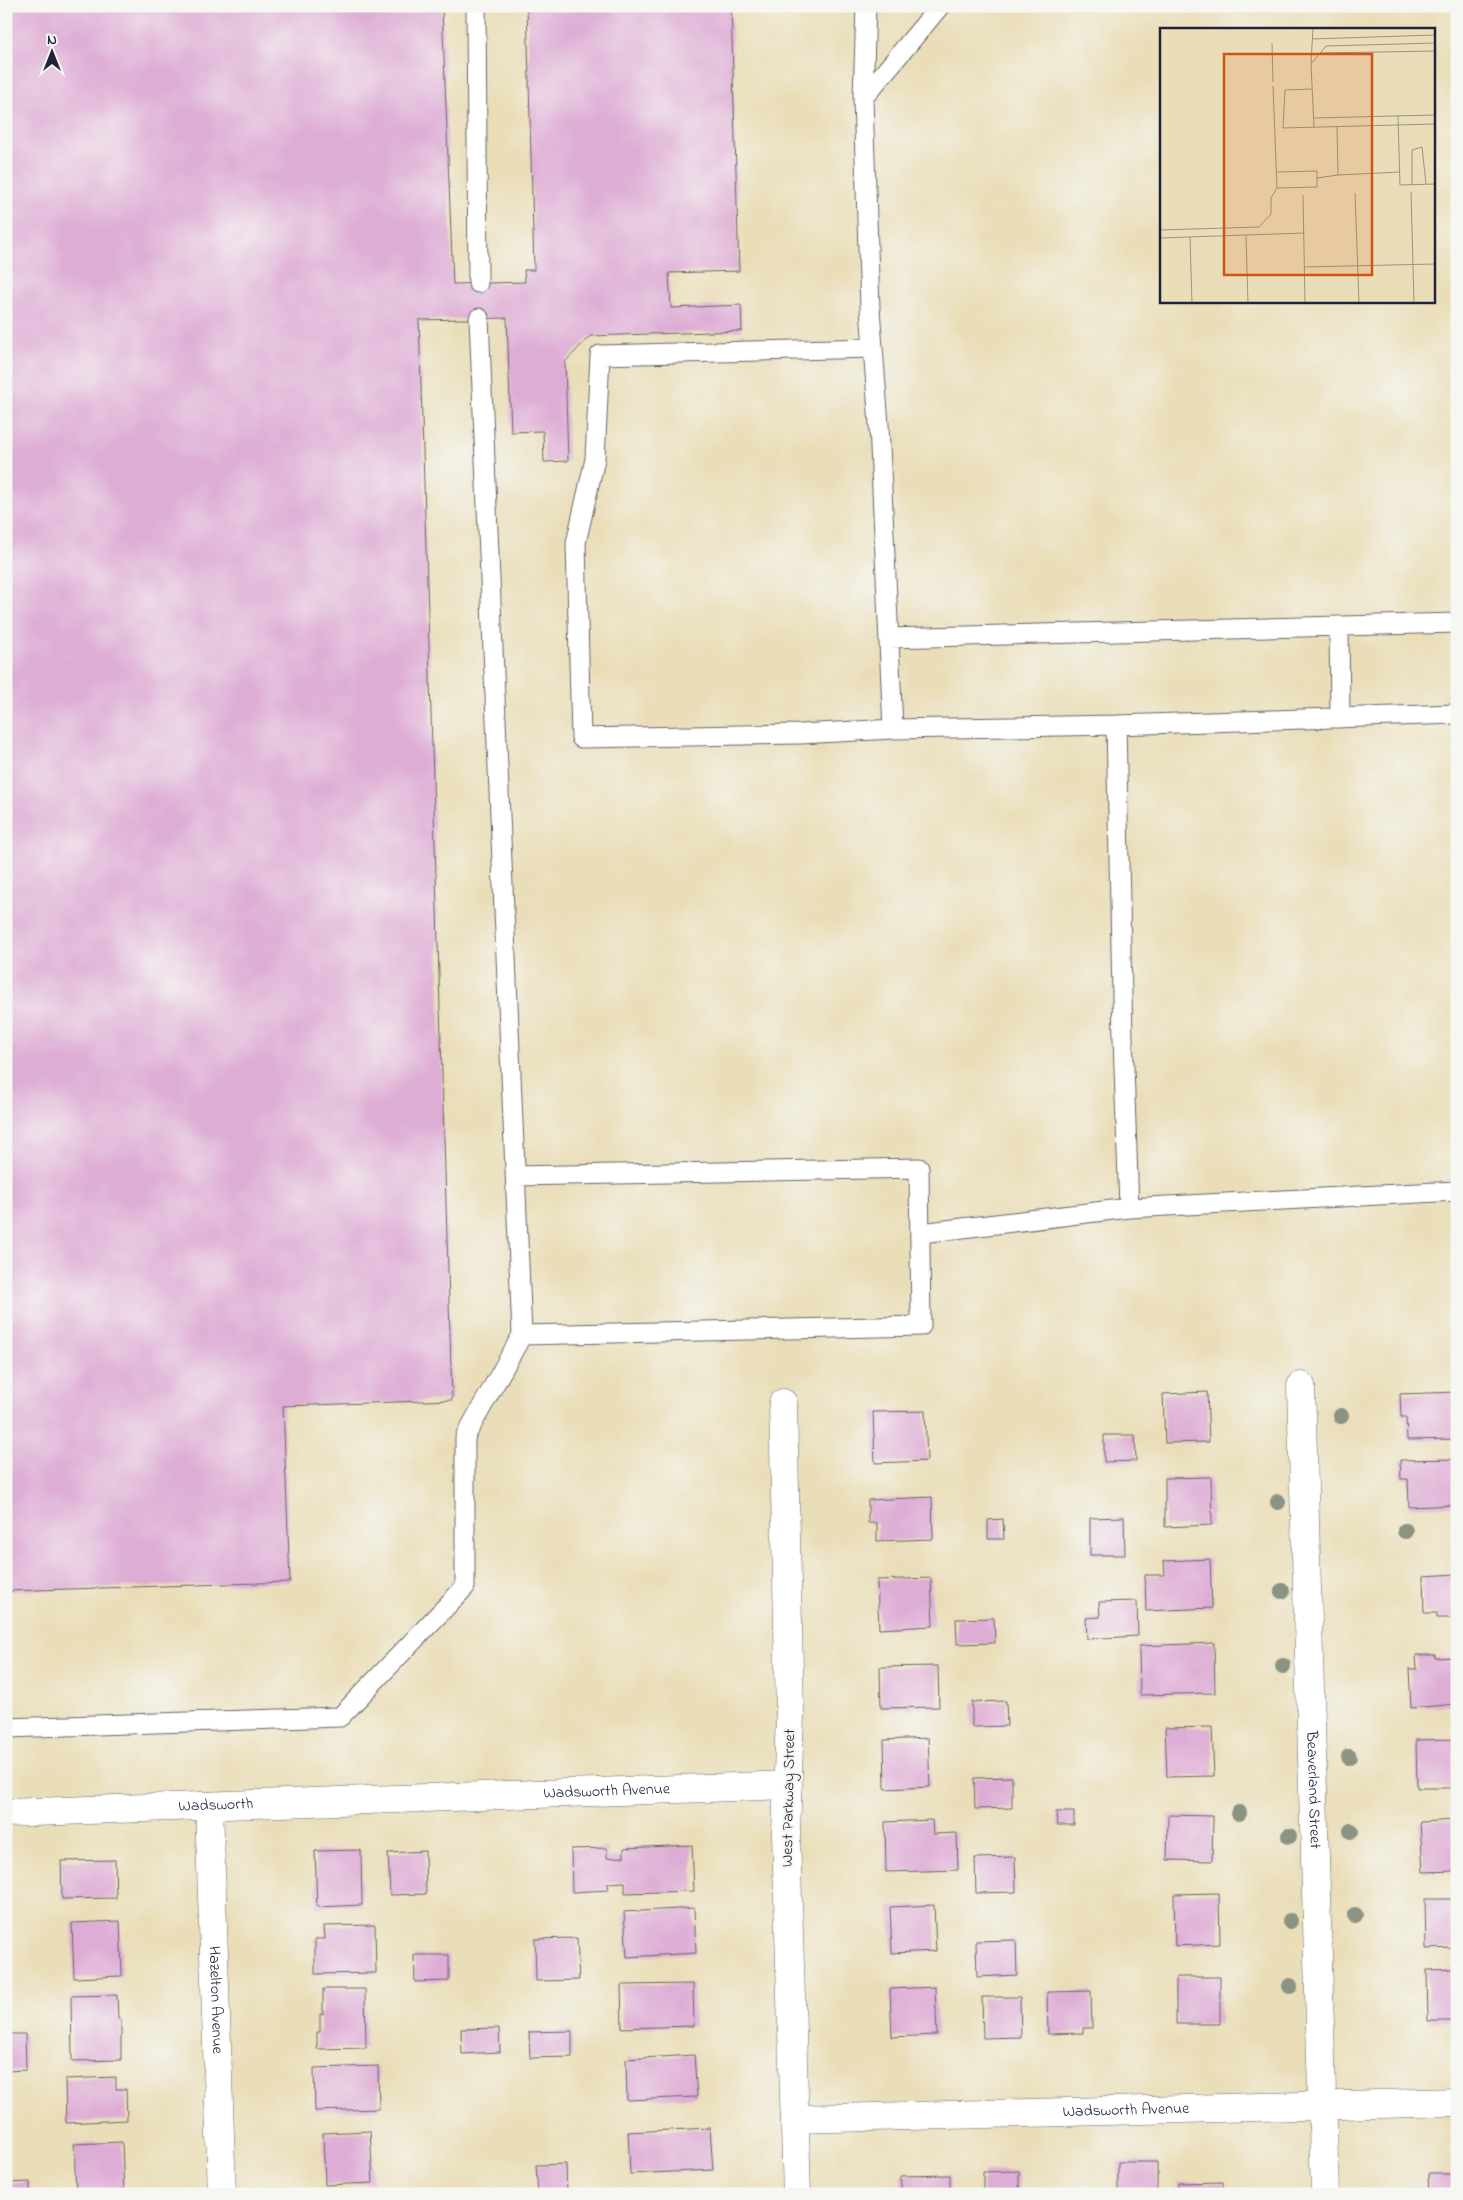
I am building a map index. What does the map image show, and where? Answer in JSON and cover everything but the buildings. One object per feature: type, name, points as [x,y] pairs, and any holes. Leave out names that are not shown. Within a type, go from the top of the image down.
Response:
[{"type":"street","name":"Beaverland Street","points":[[1301,1386],[1325,2194]]},
{"type":"street","name":"West Parkway Street","points":[[783,1403],[790,1714],[786,1834],[797,2194]]},
{"type":"street","name":"Wadsworth Avenue","points":[[426,1798],[788,1785]]},
{"type":"street","name":"Wadsworth","points":[[6,1813],[426,1798]]},
{"type":"street","name":"Hazelton Avenue","points":[[209,1806],[222,2194]]},
{"type":"street","name":"Wadsworth Avenue","points":[[795,2119],[1457,2102]]},
{"type":"lane","points":[[476,6],[478,283]]},
{"type":"lane","points":[[866,6],[863,98],[872,348],[879,425],[888,638],[894,729]]},
{"type":"lane","points":[[863,98],[940,6]]},
{"type":"lane","points":[[6,1728],[340,1717],[465,1587],[465,1437],[522,1335],[479,318]]},
{"type":"lane","points":[[872,348],[600,355],[596,459],[576,544],[582,738],[800,734],[894,729],[1116,725],[1457,714]]},
{"type":"lane","points":[[888,638],[1457,623]]},
{"type":"lane","points":[[1339,626],[1340,718]]},
{"type":"lane","points":[[1116,725],[1129,1208]]},
{"type":"lane","points":[[515,1176],[919,1168],[921,1326],[522,1335]]},
{"type":"lane","points":[[921,1233],[1129,1208],[1457,1191]]}]
